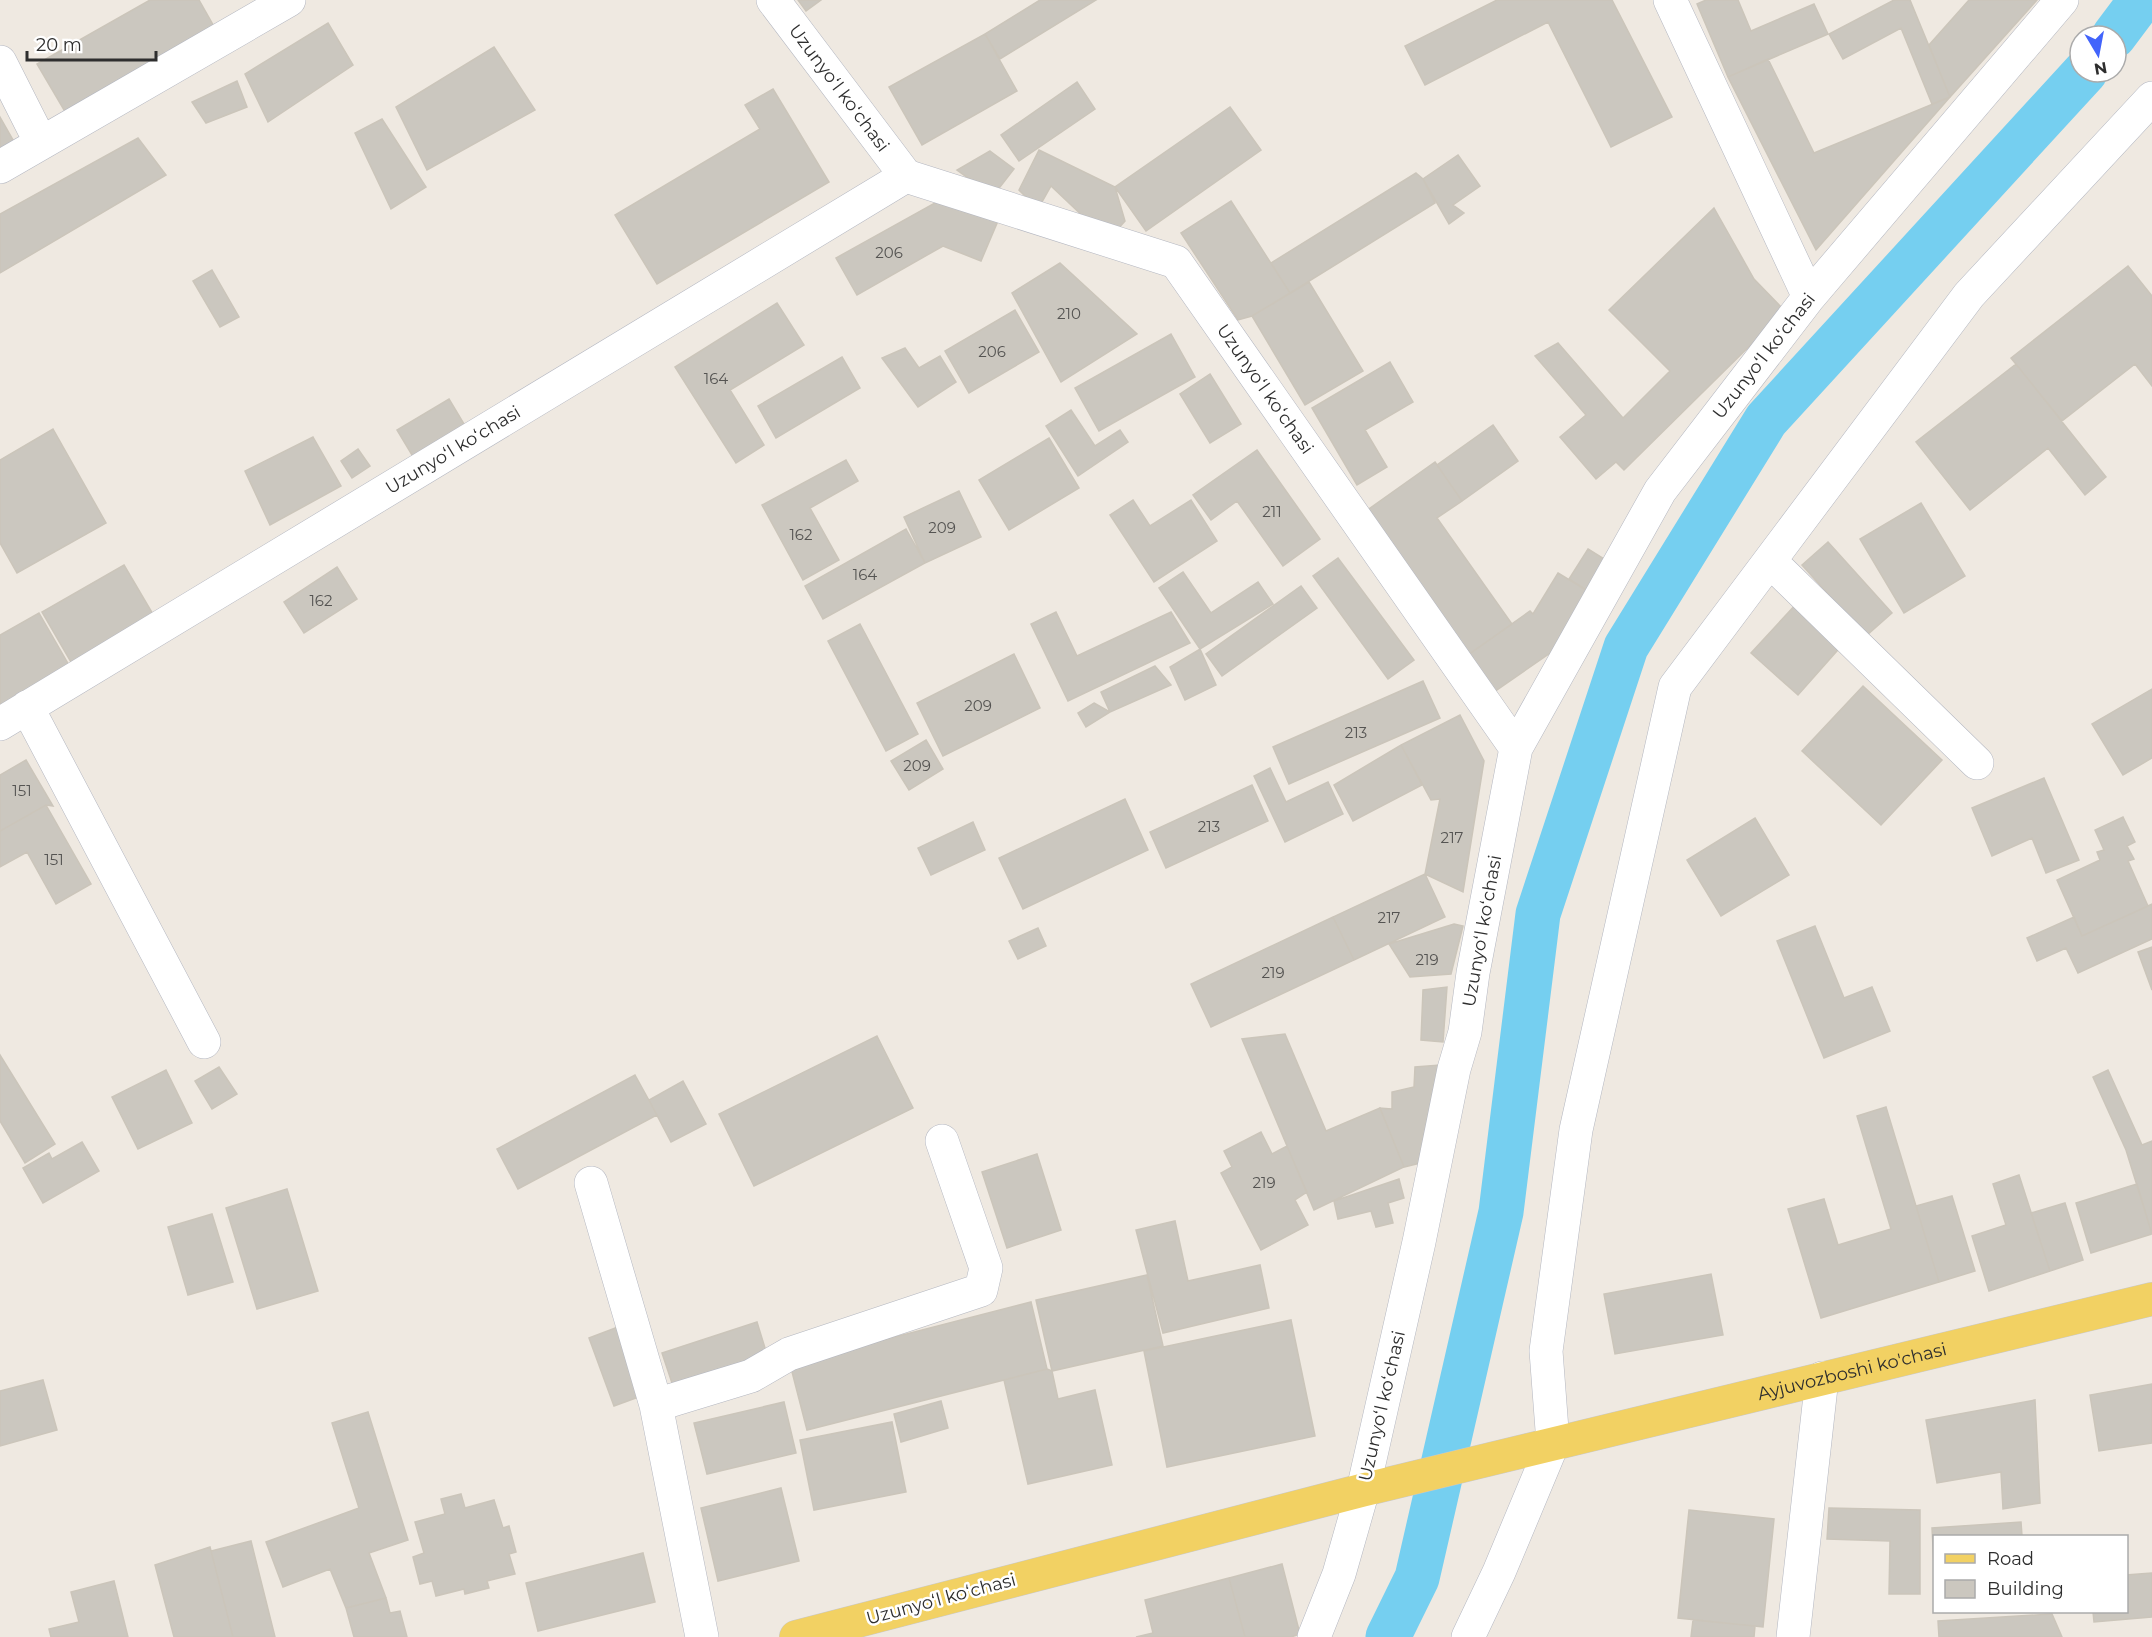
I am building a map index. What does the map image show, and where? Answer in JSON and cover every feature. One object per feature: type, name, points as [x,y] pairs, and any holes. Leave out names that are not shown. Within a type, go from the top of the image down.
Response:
[{"type":"main road","name":"Ayjuvozboshi ko'chasi","points":[[1364,1490],[2152,1299]]},
{"type":"main road","name":"Uzunyoʻl koʻchasi","points":[[796,1637],[1364,1490]]},
{"type":"street","points":[[0,167],[289,0]]},
{"type":"street","name":"Uzunyoʻl koʻchasi","points":[[773,0],[906,176],[1176,262],[1516,748]]},
{"type":"street","points":[[1670,0],[1809,297]]},
{"type":"street","name":"Uzunyoʻl koʻchasi","points":[[1364,1490],[1419,1242],[1454,1069],[1465,1032],[1473,973],[1516,748],[1660,490],[1809,297],[2062,0]]},
{"type":"street","points":[[0,62],[41,143]]},
{"type":"street","points":[[1468,1637],[1499,1572],[1553,1443],[1546,1351],[1576,1130],[1675,687],[1969,295],[2152,98]]},
{"type":"street","name":"Uzunyoʻl koʻchasi","points":[[14,716],[906,176]]},
{"type":"street","points":[[1770,561],[1977,763]]},
{"type":"street","points":[[14,716],[204,1042]]},
{"type":"street","points":[[657,1405],[751,1376],[789,1354],[981,1290],[986,1268],[942,1141]]},
{"type":"street","points":[[591,1183],[657,1405],[702,1637]]},
{"type":"street","points":[[1793,1637],[1822,1378]]},
{"type":"street","points":[[1314,1637],[1339,1574],[1364,1490]]},
{"type":"building","points":[[150,0],[199,0],[216,30],[67,115],[37,64]]},
{"type":"building","points":[[798,0],[821,0],[806,11]]},
{"type":"building","points":[[1040,0],[1096,0],[1000,59],[985,34]]},
{"type":"building","points":[[1497,0],[1612,0],[1672,117],[1611,147],[1548,22],[1425,85],[1405,46]]},
{"type":"building","points":[[1706,0],[1738,0],[1751,31],[1814,4],[1828,34],[1728,77],[1697,4]]},
{"type":"building","points":[[1894,0],[1910,0],[1950,97],[1932,104],[1901,28],[1843,59],[1829,34]]},
{"type":"building","points":[[1969,0],[2037,0],[1950,97],[1929,45]]},
{"type":"building","points":[[328,23],[353,65],[268,122],[245,74]]},
{"type":"building","points":[[985,34],[1017,91],[922,145],[889,87]]},
{"type":"building","points":[[494,47],[535,110],[427,170],[396,107]]},
{"type":"building","points":[[1768,59],[1814,153],[1950,97],[1816,250],[1728,77]]},
{"type":"building","points":[[237,81],[247,107],[206,123],[192,102]]},
{"type":"building","points":[[1077,82],[1095,109],[1019,161],[1001,135]]},
{"type":"building","points":[[773,89],[829,182],[657,284],[615,215],[760,129],[745,105]]},
{"type":"building","points":[[1230,107],[1261,150],[1146,231],[1115,187]]},
{"type":"building","points":[[0,117],[17,147],[0,157]]},
{"type":"building","points":[[382,119],[426,187],[391,209],[355,133]]},
{"type":"building","points":[[138,138],[166,175],[0,273],[0,214]]},
{"type":"building","points":[[1039,150],[1115,187],[1125,221],[1108,240],[1051,186],[1038,209],[1019,190]]},
{"type":"building","points":[[990,151],[1014,169],[993,196],[957,170]]},
{"type":"building","points":[[1458,155],[1480,186],[1453,205],[1464,213],[1449,224],[1423,179]]},
{"type":"building","points":[[1416,173],[1423,179],[1435,203],[1290,293],[1271,263]]},
{"type":"building","points":[[942,199],[998,221],[981,261],[943,246],[857,295],[836,258]]},
{"type":"building","points":[[1231,201],[1290,293],[1252,316],[1238,320],[1181,233]]},
{"type":"building","points":[[1714,208],[1754,279],[1785,311],[1624,470],[1616,462],[1596,479],[1560,437],[1586,415],[1535,356],[1558,343],[1623,418],[1670,371],[1609,310]]},
{"type":"building","points":[[1060,263],[1137,334],[1061,382],[1012,293]]},
{"type":"building","points":[[2128,266],[2152,296],[2152,386],[2135,364],[2062,421],[2011,358]]},
{"type":"building","points":[[212,270],[239,317],[220,327],[193,281]]},
{"type":"building","points":[[1309,282],[1363,371],[1305,405],[1252,316]]},
{"type":"building","points":[[777,303],[804,345],[730,390],[764,445],[736,463],[675,367]]},
{"type":"building","points":[[1015,310],[1039,352],[969,393],[945,351]]},
{"type":"building","points":[[1171,334],[1195,377],[1099,431],[1075,388]]},
{"type":"building","points":[[905,348],[919,368],[940,356],[956,382],[918,407],[882,358]]},
{"type":"building","points":[[842,357],[860,388],[776,438],[758,406]]},
{"type":"building","points":[[1390,362],[1413,402],[1365,430],[1387,467],[1357,485],[1312,408]]},
{"type":"building","points":[[2016,364],[2106,477],[2085,495],[2048,448],[1970,510],[1916,442]]},
{"type":"building","points":[[1210,374],[1241,424],[1210,443],[1180,394]]},
{"type":"building","points":[[449,399],[467,429],[415,460],[397,430]]},
{"type":"building","points":[[1071,410],[1095,446],[1120,430],[1128,442],[1078,476],[1046,426]]},
{"type":"building","points":[[1493,425],[1518,461],[1462,501],[1437,465]]},
{"type":"building","points":[[53,429],[106,523],[17,573],[0,543],[0,460]]},
{"type":"building","points":[[313,437],[341,486],[270,525],[245,471]]},
{"type":"building","points":[[1049,438],[1079,488],[1009,530],[979,480]]},
{"type":"building","points":[[358,449],[370,466],[352,478],[341,461]]},
{"type":"building","points":[[1257,450],[1320,539],[1283,566],[1237,501],[1211,520],[1193,495]]},
{"type":"building","points":[[846,460],[858,481],[810,508],[839,560],[803,580],[762,505]]},
{"type":"building","points":[[1435,462],[1462,501],[1437,518],[1512,624],[1468,655],[1366,511]]},
{"type":"building","points":[[959,491],[981,537],[925,563],[904,517]]},
{"type":"building","points":[[1133,500],[1150,526],[1191,500],[1217,541],[1154,582],[1110,515]]},
{"type":"building","points":[[1921,503],[1965,576],[1904,613],[1860,539]]},
{"type":"building","points":[[906,529],[925,563],[823,619],[805,586]]},
{"type":"building","points":[[1828,542],[1892,613],[1866,636],[1802,565]]},
{"type":"building","points":[[1588,549],[1609,562],[1591,593],[1569,579]]},
{"type":"building","points":[[1338,558],[1414,660],[1388,679],[1313,576]]},
{"type":"building","points":[[124,565],[157,621],[75,669],[42,612]]},
{"type":"building","points":[[337,567],[357,599],[304,633],[284,602]]},
{"type":"building","points":[[1183,572],[1211,613],[1258,582],[1273,604],[1200,649],[1159,588]]},
{"type":"building","points":[[1558,573],[1591,593],[1556,649],[1494,692],[1468,655],[1530,611],[1533,614]]},
{"type":"building","points":[[1301,586],[1317,608],[1222,676],[1206,654]]},
{"type":"building","points":[[1798,602],[1844,643],[1798,695],[1751,653]]},
{"type":"building","points":[[1056,612],[1077,656],[1171,612],[1190,643],[1068,701],[1031,624]]},
{"type":"building","points":[[39,613],[70,667],[0,706],[0,635]]},
{"type":"building","points":[[860,624],[918,734],[886,751],[828,641]]},
{"type":"building","points":[[1200,649],[1216,685],[1185,700],[1170,667]]},
{"type":"building","points":[[1014,654],[1040,708],[943,756],[917,703]]},
{"type":"building","points":[[1155,666],[1171,685],[1110,712],[1101,692]]},
{"type":"building","points":[[1423,681],[1440,718],[1289,784],[1273,747]]},
{"type":"building","points":[[1863,686],[1942,760],[1881,825],[1802,751]]},
{"type":"building","points":[[2152,689],[2152,758],[2123,775],[2092,724]]},
{"type":"building","points":[[1094,703],[1110,712],[1086,727],[1078,713]]},
{"type":"building","points":[[1460,715],[1484,761],[1463,892],[1425,874],[1440,799],[1431,800],[1401,745]]},
{"type":"building","points":[[926,740],[943,769],[909,790],[891,761]]},
{"type":"building","points":[[1401,745],[1422,785],[1353,821],[1334,785]]},
{"type":"building","points":[[26,760],[53,806],[46,805],[0,831],[0,775]]},
{"type":"building","points":[[1270,768],[1286,802],[1328,782],[1343,814],[1285,842],[1254,776]]},
{"type":"building","points":[[2044,778],[2079,860],[2046,873],[2032,838],[1992,856],[1972,808]]},
{"type":"building","points":[[1252,785],[1268,821],[1166,868],[1150,832]]},
{"type":"building","points":[[1125,799],[1148,850],[1023,909],[999,858]]},
{"type":"building","points":[[46,805],[91,884],[56,904],[27,852],[0,867],[0,831]]},
{"type":"building","points":[[2123,817],[2135,842],[2127,846],[2134,859],[2128,861],[2148,906],[2082,936],[2057,880],[2100,860],[2097,852],[2104,850],[2095,830]]},
{"type":"building","points":[[1755,818],[1789,875],[1721,916],[1687,860]]},
{"type":"building","points":[[973,822],[985,850],[931,875],[918,848]]},
{"type":"building","points":[[1425,874],[1445,917],[1354,960],[1333,917]]},
{"type":"building","points":[[2152,904],[2152,939],[2078,973],[2066,948],[2037,961],[2027,938],[2074,917],[2082,936]]},
{"type":"building","points":[[1333,917],[1354,960],[1211,1027],[1191,984]]},
{"type":"building","points":[[1454,924],[1463,926],[1451,974],[1410,977],[1389,944]]},
{"type":"building","points":[[1815,926],[1844,998],[1872,987],[1890,1031],[1824,1058],[1777,941]]},
{"type":"building","points":[[1038,928],[1046,946],[1018,959],[1009,941]]},
{"type":"building","points":[[2152,947],[2152,990],[2138,952]]},
{"type":"building","points":[[1447,987],[1443,1042],[1421,1040],[1423,990]]},
{"type":"building","points":[[1285,1034],[1326,1131],[1380,1108],[1404,1167],[1314,1210],[1242,1039]]},
{"type":"building","points":[[877,1036],[913,1108],[754,1186],[719,1114]]},
{"type":"building","points":[[0,1055],[55,1144],[25,1163],[0,1121]]},
{"type":"building","points":[[1440,1065],[1421,1163],[1404,1167],[1380,1108],[1392,1109],[1392,1092],[1414,1087],[1415,1067]]},
{"type":"building","points":[[219,1067],[237,1094],[212,1109],[195,1081]]},
{"type":"building","points":[[166,1070],[192,1123],[138,1149],[112,1097]]},
{"type":"building","points":[[2108,1070],[2142,1145],[2152,1141],[2152,1234],[2126,1150],[2093,1077]]},
{"type":"building","points":[[635,1075],[657,1115],[518,1189],[497,1149]]},
{"type":"building","points":[[683,1081],[706,1124],[671,1142],[649,1100]]},
{"type":"building","points":[[1886,1107],[1939,1282],[1821,1318],[1788,1209],[1824,1199],[1838,1245],[1891,1229],[1857,1116]]},
{"type":"building","points":[[1261,1132],[1272,1154],[1287,1146],[1307,1192],[1295,1200],[1308,1225],[1261,1250],[1221,1173],[1232,1167],[1224,1151]]},
{"type":"building","points":[[82,1142],[99,1171],[43,1203],[23,1168],[49,1153],[52,1159]]},
{"type":"building","points":[[1037,1154],[1061,1230],[1007,1248],[982,1172]]},
{"type":"building","points":[[2019,1175],[2050,1271],[1989,1291],[1972,1236],[2006,1225],[1993,1184]]},
{"type":"building","points":[[1399,1179],[1404,1198],[1388,1203],[1393,1223],[1376,1227],[1371,1211],[1338,1219],[1334,1201]]},
{"type":"building","points":[[2137,1184],[2152,1234],[2091,1253],[2076,1203]]},
{"type":"building","points":[[287,1189],[318,1291],[257,1309],[226,1208]]},
{"type":"building","points":[[1952,1196],[1975,1271],[1939,1282],[1916,1206]]},
{"type":"building","points":[[2065,1203],[2083,1260],[2050,1271],[2031,1213]]},
{"type":"building","points":[[212,1214],[233,1282],[188,1295],[168,1227]]},
{"type":"building","points":[[1175,1221],[1188,1281],[1260,1265],[1269,1308],[1163,1333],[1136,1230]]},
{"type":"building","points":[[1711,1274],[1723,1335],[1615,1354],[1604,1294]]},
{"type":"building","points":[[1147,1275],[1163,1346],[1052,1371],[1036,1300]]},
{"type":"building","points":[[1031,1302],[1047,1369],[807,1430],[790,1364]]},
{"type":"building","points":[[1291,1320],[1315,1436],[1167,1467],[1144,1351]]},
{"type":"building","points":[[757,1322],[769,1361],[675,1392],[662,1353]]},
{"type":"building","points":[[618,1327],[644,1395],[614,1406],[589,1338]]},
{"type":"building","points":[[1047,1369],[1052,1371],[1058,1399],[1095,1390],[1112,1465],[1028,1484],[1004,1380]]},
{"type":"building","points":[[43,1380],[57,1430],[0,1446],[0,1391]]},
{"type":"building","points":[[2152,1384],[2152,1443],[2099,1451],[2090,1395]]},
{"type":"building","points":[[2035,1400],[2040,1503],[2003,1509],[2001,1472],[1937,1483],[1926,1420]]},
{"type":"building","points":[[941,1401],[948,1428],[901,1442],[894,1414]]},
{"type":"building","points":[[784,1402],[796,1453],[707,1474],[694,1423]]},
{"type":"building","points":[[368,1412],[408,1540],[369,1553],[386,1598],[346,1608],[330,1569],[283,1587],[266,1542],[359,1508],[332,1423]]},
{"type":"building","points":[[892,1422],[906,1492],[814,1510],[800,1440]]},
{"type":"building","points":[[781,1488],[799,1561],[718,1581],[701,1508]]},
{"type":"building","points":[[461,1494],[465,1508],[494,1500],[503,1528],[509,1526],[516,1552],[509,1554],[515,1574],[487,1581],[489,1588],[465,1594],[464,1589],[436,1596],[432,1581],[420,1584],[413,1557],[424,1553],[415,1522],[445,1514],[441,1499]]},
{"type":"building","points":[[1829,1508],[1920,1510],[1920,1594],[1889,1594],[1890,1541],[1827,1539]]},
{"type":"building","points":[[1689,1510],[1774,1519],[1763,1627],[1678,1618]]},
{"type":"building","points":[[2021,1522],[2022,1535],[1933,1535],[1933,1547],[1932,1528]]},
{"type":"building","points":[[251,1541],[275,1637],[233,1637],[211,1551]]},
{"type":"building","points":[[210,1547],[233,1637],[174,1637],[155,1565]]},
{"type":"building","points":[[643,1553],[655,1602],[538,1631],[526,1583]]},
{"type":"building","points":[[1282,1564],[1300,1634],[1291,1637],[1245,1637],[1229,1578]]},
{"type":"building","points":[[2152,1573],[2152,1617],[2094,1622],[2093,1613],[2128,1613],[2128,1575]]},
{"type":"building","points":[[1229,1578],[1245,1637],[1136,1637],[1153,1633],[1145,1600]]},
{"type":"building","points":[[114,1581],[128,1637],[51,1637],[49,1629],[79,1622],[71,1592]]},
{"type":"building","points":[[386,1598],[390,1613],[400,1611],[407,1637],[354,1637],[346,1608]]},
{"type":"building","points":[[2052,1614],[2062,1637],[1939,1637],[1938,1621]]},
{"type":"building","points":[[1693,1620],[1755,1626],[1754,1637],[1691,1637]]},
{"type":"waterway","points":[[2123,24],[2141,0]]},
{"type":"waterway","points":[[1388,1637],[1417,1578],[1501,1212],[1538,914],[1626,647],[1766,420],[2074,84]]}]
